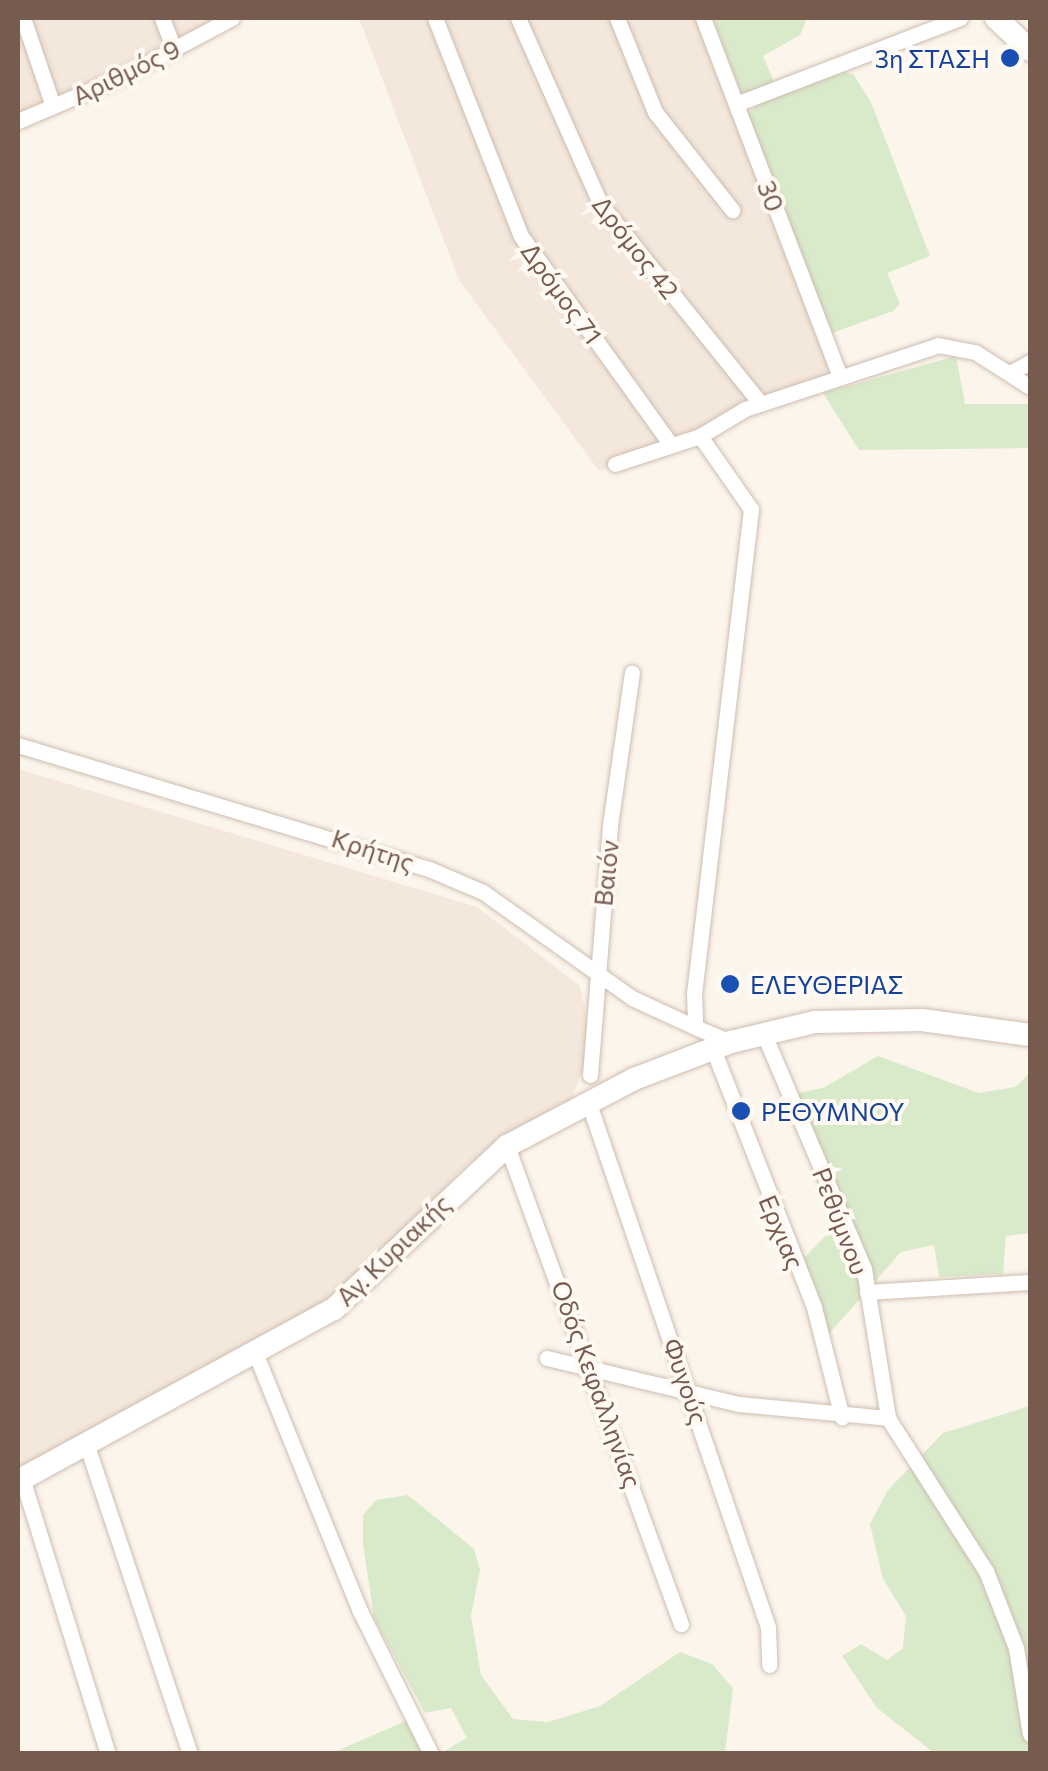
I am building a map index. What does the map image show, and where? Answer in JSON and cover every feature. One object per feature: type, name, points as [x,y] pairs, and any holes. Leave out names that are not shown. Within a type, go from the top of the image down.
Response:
[{"type":"street","points":[[22,18],[53,106]]},
{"type":"street","points":[[162,18],[174,50]]},
{"type":"street","name":"Αριθμός 9","points":[[18,120],[174,50],[232,18]]},
{"type":"street","name":"Δρόμος 71","points":[[435,18],[521,236],[670,443]]},
{"type":"street","name":"Δρόμος 42","points":[[518,18],[601,205],[761,404]]},
{"type":"street","points":[[616,18],[655,112],[732,210]]},
{"type":"street","name":"30","points":[[703,18],[839,375]]},
{"type":"street","points":[[736,104],[960,18]]},
{"type":"street","points":[[999,19],[1030,50]]},
{"type":"street","points":[[615,464],[700,436],[761,404],[839,375],[938,345],[975,352],[1030,387]]},
{"type":"street","points":[[1010,373],[1030,362]]},
{"type":"street","points":[[696,1026],[752,508],[700,436]]},
{"type":"street","name":"Βαιόν","points":[[590,1075],[595,976],[632,673]]},
{"type":"street","name":"Κρήτης","points":[[18,745],[429,868],[483,892],[595,976],[696,1026],[722,1045]]},
{"type":"street","name":"Αγ. Κυριακής","points":[[20,1480],[256,1354],[346,1299],[507,1146],[588,1101],[763,1032],[880,1018],[1030,1035]]},
{"type":"street","name":"Ρεθύμνου","points":[[763,1032],[856,1245],[888,1418]]},
{"type":"street","name":"Ερχιας","points":[[722,1045],[814,1307],[842,1418]]},
{"type":"street","name":"Φυγούς","points":[[588,1101],[692,1395],[768,1627],[768,1665]]},
{"type":"street","name":"Οδός Κεφαλληνίας","points":[[507,1146],[595,1374],[681,1624]]},
{"type":"street","points":[[867,1292],[1030,1282]]},
{"type":"street","points":[[256,1354],[360,1611],[431,1754]]},
{"type":"street","points":[[547,1358],[595,1374],[692,1395],[842,1418],[888,1418],[986,1571],[1016,1648],[1030,1734]]},
{"type":"street","points":[[88,1446],[190,1754]]},
{"type":"street","points":[[20,1480],[108,1754]]},
{"type":"shaded area","points":[[18,18],[221,18],[18,115]]},
{"type":"shaded area","points":[[359,18],[727,18],[715,23],[847,371],[599,471],[459,280]]},
{"type":"shaded area","points":[[18,769],[477,907],[580,986],[592,1045],[572,1098],[467,1165],[343,1290],[18,1488]]},
{"type":"green space","points":[[727,18],[807,18],[800,35],[763,56],[775,84],[743,97],[715,23]]},
{"type":"green space","points":[[844,72],[853,74],[871,102],[930,256],[887,273],[900,304],[893,311],[832,333],[748,114],[759,103]]},
{"type":"green space","points":[[956,356],[965,404],[1030,404],[1030,448],[859,450],[823,393]]},
{"type":"green space","points":[[878,1056],[979,1093],[1015,1087],[1030,1073],[1030,1233],[1006,1236],[1003,1274],[939,1277],[934,1245],[901,1252],[828,1335],[802,1260],[848,1213],[798,1093],[823,1088]]},
{"type":"green space","points":[[1030,1406],[1030,1753],[934,1753],[877,1708],[842,1656],[861,1644],[887,1660],[903,1648],[906,1616],[883,1579],[870,1524],[888,1490],[943,1433]]},
{"type":"green space","points":[[408,1495],[474,1549],[480,1570],[471,1616],[481,1675],[513,1719],[548,1722],[600,1706],[680,1652],[712,1664],[733,1688],[725,1753],[441,1753],[467,1738],[451,1708],[425,1713],[374,1618],[363,1543],[363,1515],[376,1500]]},
{"type":"green space","points":[[408,1720],[423,1754],[330,1754]]},
{"type":"place","name":"3η ΣΤΑΣΗ","points":[[1010,58]]},
{"type":"place","name":"ΕΛΕΥΘΕΡΙΑΣ","points":[[730,984]]},
{"type":"place","name":"ΡΕΘΥΜΝΟΥ","points":[[741,1111]]}]
